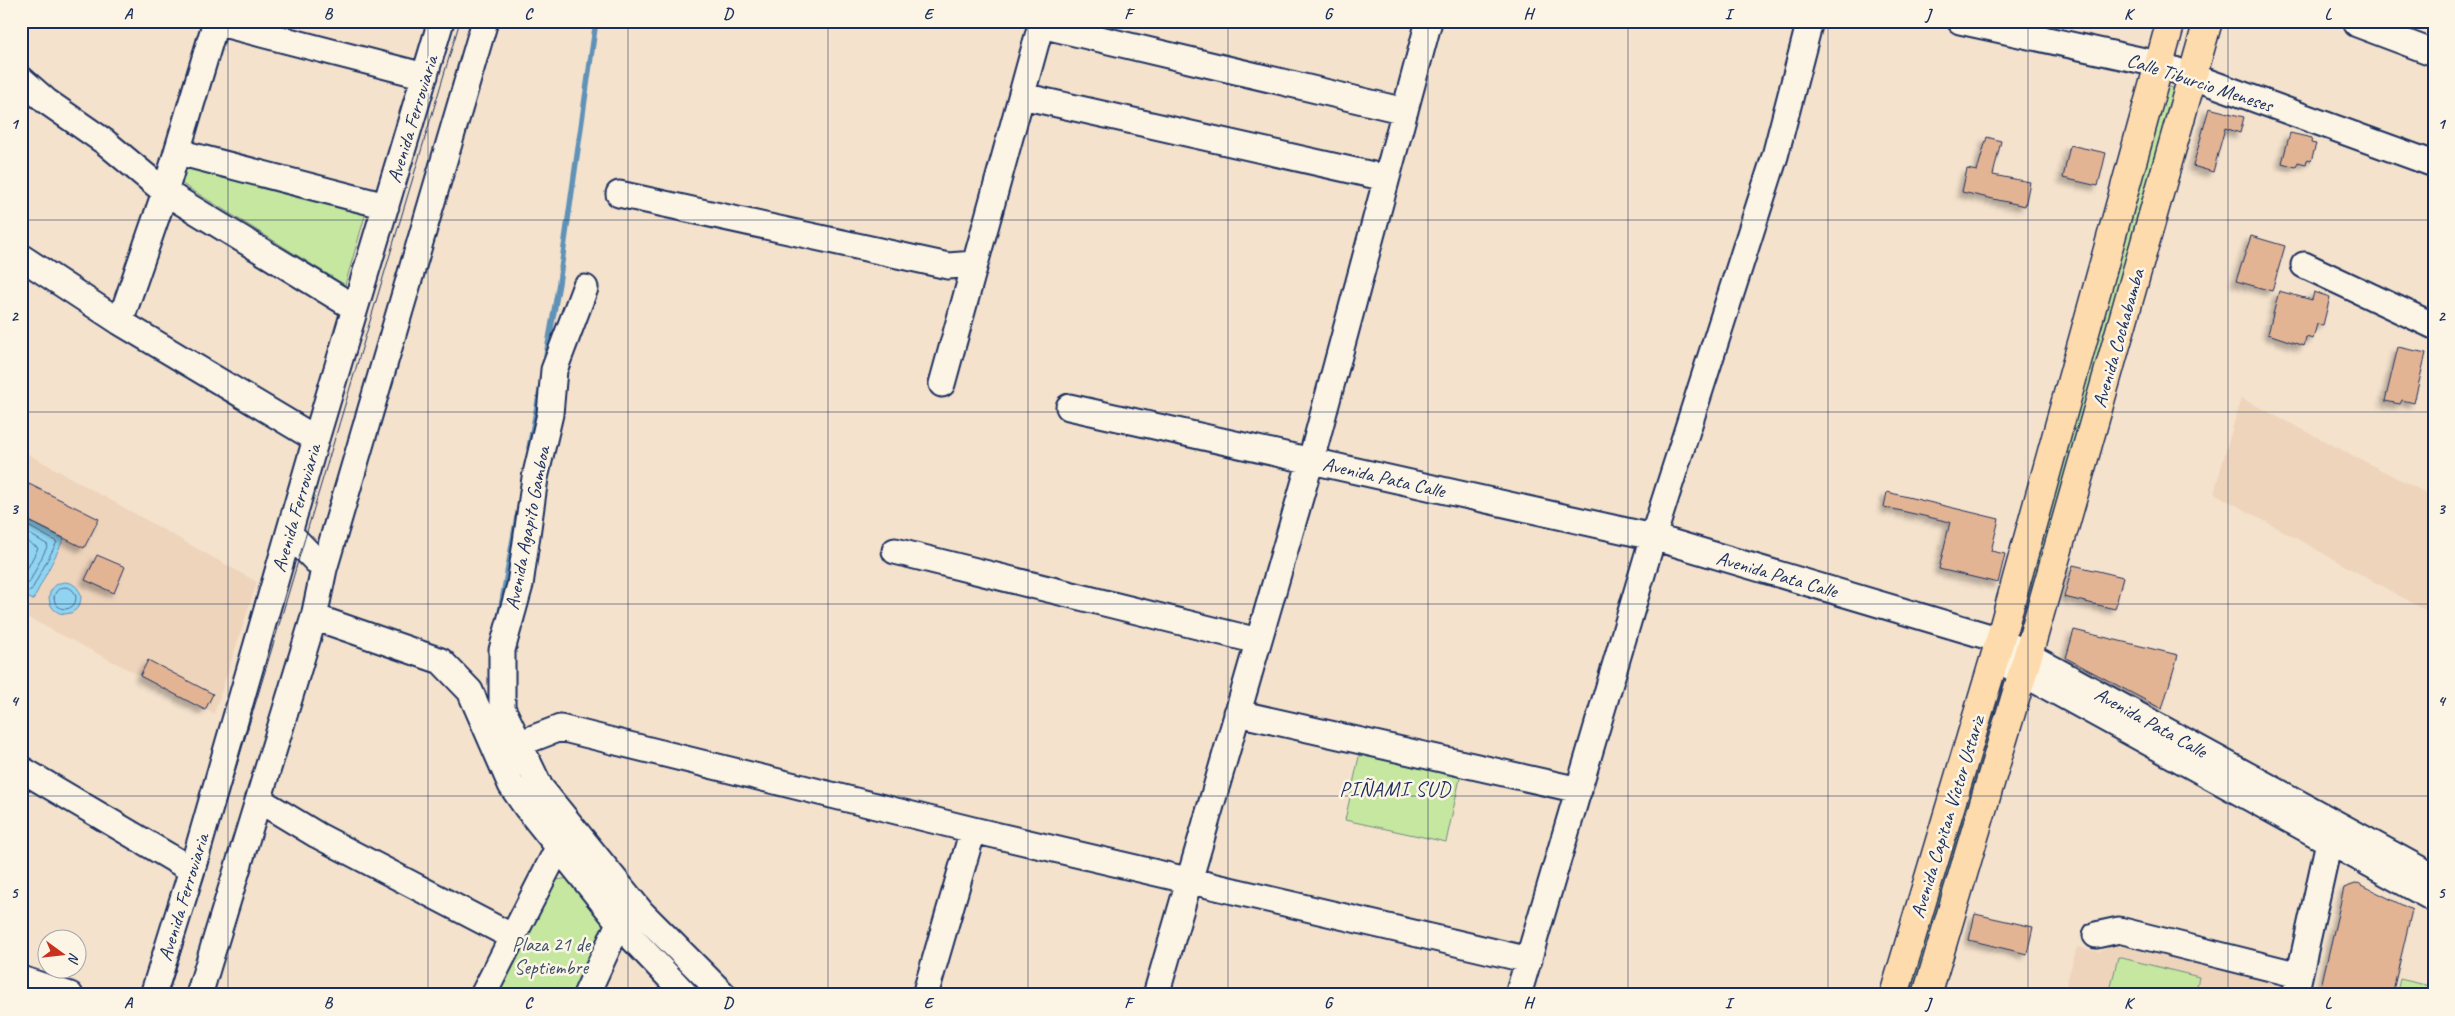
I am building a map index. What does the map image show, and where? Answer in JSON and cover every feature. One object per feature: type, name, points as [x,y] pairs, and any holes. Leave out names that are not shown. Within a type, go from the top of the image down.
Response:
[{"type":"main road","name":"Avenida Cochabamba","points":[[1997,649],[2171,21]]},
{"type":"main road","name":"Avenida Cochabamba","points":[[2025,664],[2208,21]]},
{"type":"main road","name":"Avenida Capitan Víctor Ustariz","points":[[1894,995],[1997,649]]},
{"type":"main road","name":"Avenida Capitan Víctor Ustariz","points":[[1927,995],[2025,664]]},
{"type":"street","name":"Avenida Ferroviaria","points":[[154,995],[192,870],[316,438],[441,21]]},
{"type":"street","name":"Avenida Ferroviaria","points":[[199,995],[314,617],[324,569],[484,21]]},
{"type":"street","points":[[1156,995],[1311,460],[1429,21]]},
{"type":"street","points":[[1518,995],[1653,537],[1775,156],[1810,21]]},
{"type":"street","name":"Calle Tiburcio Meneses","points":[[1960,21],[2158,64],[2434,164]]},
{"type":"street","points":[[120,322],[166,192],[216,22],[425,76]]},
{"type":"street","points":[[942,384],[1041,23],[1405,111]]},
{"type":"street","points":[[2358,23],[2434,53]]},
{"type":"street","points":[[21,79],[46,101],[104,142],[166,192],[355,308]]},
{"type":"street","points":[[1022,96],[1386,178]]},
{"type":"street","points":[[178,152],[386,206]]},
{"type":"street","points":[[619,194],[948,266],[975,264]]},
{"type":"street","points":[[21,257],[120,322],[316,438]]},
{"type":"street","points":[[2304,265],[2434,326]]},
{"type":"street","name":"Avenida Agapito Gamboa","points":[[585,288],[554,370],[550,414],[535,478],[520,586],[502,650],[502,708],[540,787],[636,905],[724,995]]},
{"type":"street","name":"Avenida Pata Calle","points":[[1069,406],[1653,537],[1997,649],[2434,877]]},
{"type":"street","points":[[289,533],[324,569]]},
{"type":"street","points":[[895,551],[1258,641]]},
{"type":"street","points":[[314,617],[440,661],[470,691],[511,785],[620,921],[629,935],[686,995]]},
{"type":"street","name":"Avenida Pata Calle","points":[[2025,664],[2329,842],[2434,899]]},
{"type":"street","points":[[1237,713],[1579,790]]},
{"type":"street","points":[[518,744],[560,728],[973,830],[1190,879],[1529,960]]},
{"type":"street","points":[[21,769],[192,870]]},
{"type":"street","points":[[259,800],[317,835],[513,937]]},
{"type":"street","points":[[925,995],[973,830]]},
{"type":"street","points":[[2096,935],[2119,930],[2297,985],[2329,842]]},
{"type":"street","points":[[483,995],[559,846]]},
{"type":"street","points":[[586,995],[620,921]]},
{"type":"street","points":[[21,979],[70,995]]},
{"type":"shaded area","points":[[2241,398],[2434,497],[2434,615],[2214,493]]},
{"type":"shaded area","points":[[21,450],[257,582],[214,714],[21,614]]},
{"type":"shaded area","points":[[2120,940],[2274,979],[2277,988],[2275,995],[2063,995],[2077,947],[2099,952]]},
{"type":"green space","points":[[2166,86],[2177,89],[2027,624],[2016,621]]},
{"type":"green space","points":[[185,164],[367,209],[345,285],[179,182]]},
{"type":"green space","points":[[1996,686],[2007,689],[1915,995],[1904,995]]},
{"type":"green space","points":[[1360,752],[1461,774],[1446,842],[1345,820]]},
{"type":"green space","name":"Plaza 21 de Septiembre","points":[[569,878],[607,923],[573,995],[490,995],[556,880]]},
{"type":"green space","points":[[2118,957],[2199,977],[2195,995],[2109,995]]},
{"type":"green space","points":[[2400,979],[2434,987],[2434,995],[2396,995]]},
{"type":"water","points":[[21,517],[64,539],[33,600],[21,594]]},
{"type":"water","points":[[65,582],[71,583],[76,587],[80,592],[80,604],[76,609],[71,613],[65,614],[59,613],[54,609],[50,604],[49,598],[50,592],[54,587],[59,583]]},
{"type":"building","points":[[2209,108],[2244,117],[2240,133],[2225,128],[2213,172],[2193,166]]},
{"type":"building","points":[[2290,133],[2312,138],[2311,143],[2316,144],[2311,161],[2307,160],[2306,164],[2298,162],[2296,167],[2282,163]]},
{"type":"building","points":[[1987,137],[2001,141],[1993,175],[2030,182],[2025,206],[1962,192],[1967,169],[1977,171]]},
{"type":"building","points":[[2070,145],[2106,153],[2098,186],[2063,178]]},
{"type":"building","points":[[2251,236],[2285,246],[2272,291],[2236,281]]},
{"type":"building","points":[[2279,291],[2312,300],[2314,292],[2330,297],[2323,325],[2317,324],[2313,339],[2306,337],[2304,346],[2268,334]]},
{"type":"building","points":[[2398,347],[2426,353],[2414,403],[2402,400],[2400,404],[2385,401]]},
{"type":"building","points":[[29,484],[99,519],[84,548],[21,517],[21,500]]},
{"type":"building","points":[[1887,492],[1999,519],[1991,551],[2005,554],[1998,583],[1939,569],[1950,522],[1884,507]]},
{"type":"building","points":[[97,555],[125,567],[114,593],[85,580]]},
{"type":"building","points":[[2073,565],[2123,577],[2115,609],[2064,597]]},
{"type":"building","points":[[2074,630],[2178,655],[2162,709],[2066,658]]},
{"type":"building","points":[[148,660],[213,694],[205,710],[140,676]]},
{"type":"building","points":[[2358,883],[2412,910],[2392,995],[2319,995],[2344,888]]},
{"type":"building","points":[[1975,914],[2033,927],[2027,954],[1969,940]]},
{"type":"waterway","points":[[545,362],[559,283],[596,21]]},
{"type":"waterway","points":[[529,448],[541,386]]},
{"type":"waterway","points":[[500,613],[517,517]]},
{"type":"waterway","points":[[665,953],[706,995]]},
{"type":"tram line","points":[[168,995],[460,21]]},
{"type":"district","name":"PIÑAMI SUD","points":[[1395,789]]}]
